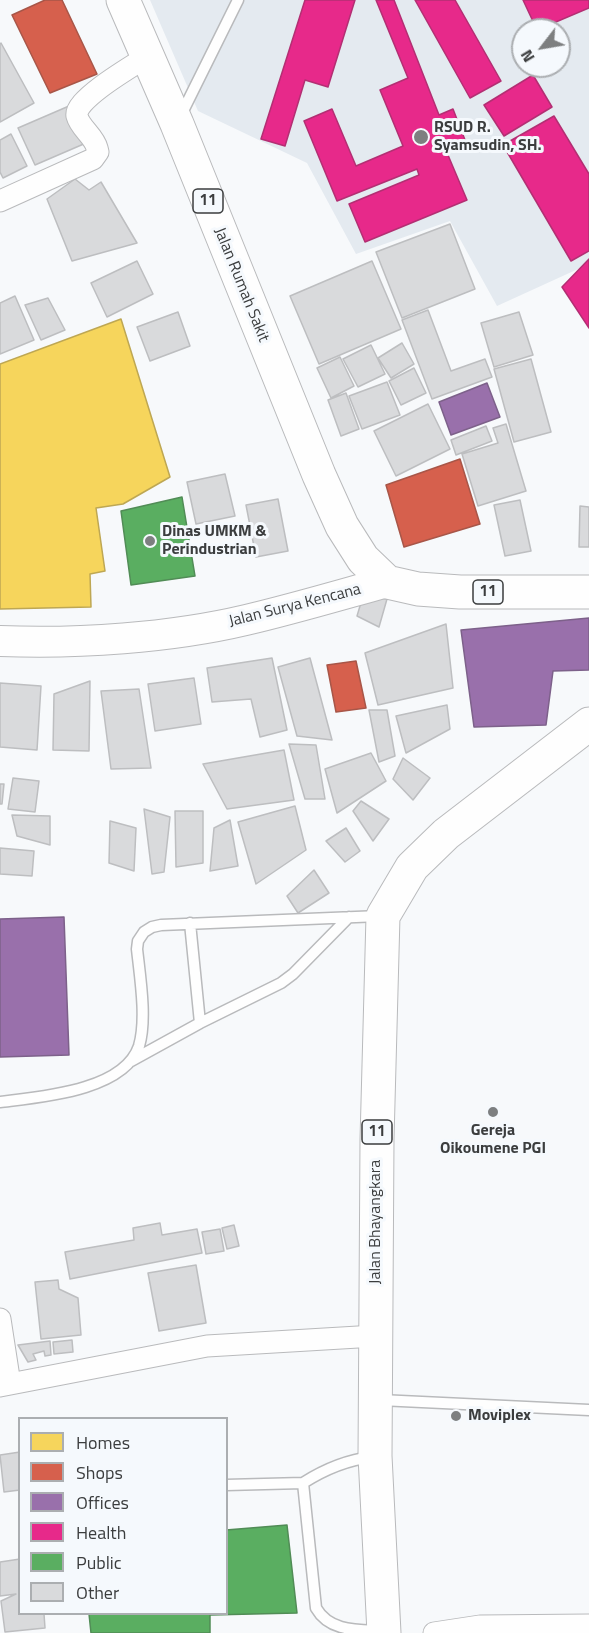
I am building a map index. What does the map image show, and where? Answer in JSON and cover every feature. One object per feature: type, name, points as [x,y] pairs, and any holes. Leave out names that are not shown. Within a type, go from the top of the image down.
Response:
[{"type":"highway","name":"Jalan Rumah Sakit","points":[[123,0],[177,124],[289,404],[342,526],[363,559],[387,582]]},
{"type":"highway","name":"Jalan Surya Kencana","points":[[387,582],[418,590],[589,592]]},
{"type":"highway","name":"Jalan Bhayangkara","points":[[384,1632],[375,1456],[377,1140],[383,916],[412,867],[446,834],[589,724]]},
{"type":"street","points":[[0,201],[93,159],[98,148],[77,118],[76,111],[90,95],[148,56]]},
{"type":"street","name":"Jalan Surya Kencana","points":[[0,641],[46,643],[164,634],[244,621],[387,582]]},
{"type":"street","points":[[0,1319],[5,1385],[207,1346],[375,1336]]},
{"type":"street","points":[[434,1633],[480,1626],[589,1625]]},
{"type":"lane","points":[[177,124],[238,0]]},
{"type":"lane","points":[[131,1061],[139,1045],[142,1010],[138,941],[144,932],[152,927],[190,923],[383,916]]},
{"type":"lane","points":[[0,1102],[76,1090],[116,1074],[131,1061],[200,1023],[281,983],[293,974],[349,917]]},
{"type":"lane","points":[[190,923],[200,1023]]},
{"type":"lane","points":[[375,1400],[589,1410]]},
{"type":"lane","points":[[228,1485],[303,1483],[321,1471],[351,1459],[375,1456]]},
{"type":"lane","points":[[303,1483],[316,1608],[319,1614],[322,1619],[346,1629],[384,1632]]},
{"type":"shaded area","name":"RSUD R. Syamsudin, SH.","points":[[150,0],[589,0],[589,264],[497,306],[450,221],[356,254],[307,163],[198,111]]},
{"type":"building: Homes","points":[[121,319],[170,477],[123,504],[96,508],[105,571],[90,574],[91,607],[0,609],[0,364]]},
{"type":"building: Shops","points":[[45,0],[62,0],[97,74],[50,93],[12,15]]},
{"type":"building: Shops","points":[[460,459],[480,524],[404,547],[386,485]]},
{"type":"building: Shops","points":[[356,661],[366,708],[336,712],[327,665]]},
{"type":"building: Offices","points":[[487,383],[500,417],[451,435],[439,402]]},
{"type":"building: Offices","points":[[589,618],[589,670],[553,671],[546,725],[474,727],[461,630]]},
{"type":"building: Offices","points":[[64,917],[69,1055],[0,1057],[0,919]]},
{"type":"building: Health","points":[[305,0],[355,0],[328,87],[305,80],[285,146],[261,139]]},
{"type":"building: Health","points":[[376,0],[394,0],[439,115],[453,109],[465,140],[445,148],[467,200],[365,242],[349,204],[419,175],[417,169],[337,201],[304,121],[332,109],[356,166],[403,146],[380,90],[408,78]]},
{"type":"building: Health","points":[[415,0],[455,0],[501,81],[470,98]]},
{"type":"building: Health","points":[[523,0],[589,0],[589,8],[565,18],[531,18]]},
{"type":"building: Health","points":[[528,78],[535,78],[552,107],[504,136],[484,105]]},
{"type":"building: Health","points":[[554,116],[589,174],[589,251],[571,261],[503,145]]},
{"type":"building: Health","points":[[589,259],[589,328],[562,287]]},
{"type":"building: Public","points":[[182,497],[195,576],[131,585],[121,511]]},
{"type":"building: Public","points":[[287,1525],[297,1613],[228,1615],[228,1530]]},
{"type":"building: Public","points":[[89,1615],[210,1615],[210,1633],[91,1633]]},
{"type":"building: Other","points":[[0,44],[34,103],[0,122]]},
{"type":"building: Other","points":[[69,106],[86,143],[35,165],[18,128]]},
{"type":"building: Other","points":[[11,134],[27,166],[3,178],[0,172],[0,140]]},
{"type":"building: Other","points":[[75,179],[89,190],[101,182],[137,243],[72,261],[47,199]]},
{"type":"building: Other","points":[[450,224],[475,289],[402,318],[376,252]]},
{"type":"building: Other","points":[[137,261],[153,294],[107,317],[91,283]]},
{"type":"building: Other","points":[[372,261],[401,329],[319,364],[290,296]]},
{"type":"building: Other","points":[[15,296],[34,340],[0,354],[0,303]]},
{"type":"building: Other","points":[[48,298],[65,330],[41,340],[25,305]]},
{"type":"building: Other","points":[[428,310],[451,371],[485,359],[492,377],[432,399],[402,320]]},
{"type":"building: Other","points":[[178,312],[190,346],[150,361],[137,327]]},
{"type":"building: Other","points":[[519,312],[533,355],[494,367],[481,323]]},
{"type":"building: Other","points":[[402,343],[414,364],[391,378],[378,358]]},
{"type":"building: Other","points":[[371,345],[385,374],[358,387],[343,359]]},
{"type":"building: Other","points":[[340,357],[354,386],[331,398],[317,368]]},
{"type":"building: Other","points":[[531,359],[551,432],[514,442],[494,369]]},
{"type":"building: Other","points":[[414,368],[426,393],[401,405],[389,381]]},
{"type":"building: Other","points":[[387,382],[400,415],[362,429],[349,396]]},
{"type":"building: Other","points":[[346,393],[359,429],[341,436],[328,400]]},
{"type":"building: Other","points":[[428,404],[450,449],[396,476],[374,431]]},
{"type":"building: Other","points":[[506,424],[526,491],[478,506],[462,454],[498,443],[493,428]]},
{"type":"building: Other","points":[[486,426],[492,441],[456,455],[451,440]]},
{"type":"building: Other","points":[[225,474],[235,516],[196,524],[187,482]]},
{"type":"building: Other","points":[[278,499],[288,551],[256,557],[246,505]]},
{"type":"building: Other","points":[[520,500],[531,551],[505,556],[494,505]]},
{"type":"building: Other","points":[[580,506],[589,507],[589,547],[579,547]]},
{"type":"building: Other","points":[[363,596],[387,599],[379,627],[357,616]]},
{"type":"building: Other","points":[[446,624],[453,688],[378,705],[365,653]]},
{"type":"building: Other","points":[[272,658],[287,730],[260,737],[251,699],[212,702],[207,668]]},
{"type":"building: Other","points":[[310,658],[332,740],[297,736],[278,667]]},
{"type":"building: Other","points":[[194,678],[201,724],[155,731],[148,684]]},
{"type":"building: Other","points":[[90,681],[89,751],[53,750],[54,694]]},
{"type":"building: Other","points":[[0,683],[41,686],[37,750],[0,747]]},
{"type":"building: Other","points":[[139,689],[151,768],[111,769],[101,691]]},
{"type":"building: Other","points":[[447,705],[450,729],[406,753],[396,716]]},
{"type":"building: Other","points":[[369,710],[387,710],[395,756],[379,762]]},
{"type":"building: Other","points":[[289,744],[316,745],[325,799],[305,799]]},
{"type":"building: Other","points":[[284,750],[294,800],[227,809],[203,764]]},
{"type":"building: Other","points":[[371,753],[386,781],[337,813],[325,769]]},
{"type":"building: Other","points":[[403,758],[430,778],[413,800],[393,779]]},
{"type":"building: Other","points":[[13,778],[39,781],[35,812],[8,809]]},
{"type":"building: Other","points":[[0,784],[4,784],[2,804],[0,804]]},
{"type":"building: Other","points":[[361,801],[389,819],[373,841],[353,811]]},
{"type":"building: Other","points":[[295,806],[306,850],[256,884],[238,822]]},
{"type":"building: Other","points":[[144,809],[170,817],[164,872],[152,874]]},
{"type":"building: Other","points":[[175,811],[203,811],[203,863],[176,867]]},
{"type":"building: Other","points":[[12,815],[50,816],[50,845],[17,836]]},
{"type":"building: Other","points":[[230,820],[238,866],[210,871],[214,828]]},
{"type":"building: Other","points":[[110,821],[136,828],[134,871],[109,863]]},
{"type":"building: Other","points":[[346,828],[360,851],[345,862],[326,841]]},
{"type":"building: Other","points":[[0,848],[34,851],[32,876],[0,874]]},
{"type":"building: Other","points":[[314,870],[329,893],[298,913],[287,896]]},
{"type":"building: Other","points":[[160,1223],[162,1235],[197,1229],[202,1253],[70,1279],[65,1252],[134,1240],[133,1228]]},
{"type":"building: Other","points":[[234,1225],[239,1246],[227,1249],[222,1228]]},
{"type":"building: Other","points":[[220,1229],[224,1251],[206,1254],[202,1232]]},
{"type":"building: Other","points":[[196,1265],[206,1323],[159,1331],[148,1273]]},
{"type":"building: Other","points":[[58,1280],[59,1289],[78,1298],[81,1335],[41,1339],[35,1282]]},
{"type":"building: Other","points":[[72,1340],[73,1352],[54,1354],[53,1342]]},
{"type":"building: Other","points":[[50,1341],[51,1355],[45,1356],[44,1351],[33,1354],[36,1360],[28,1362],[18,1345]]},
{"type":"building: Other","points":[[18,1452],[18,1490],[4,1492],[0,1455]]},
{"type":"building: Other","points":[[18,1559],[18,1615],[44,1615],[45,1628],[5,1632],[1,1601],[16,1594],[0,1596],[0,1562]]},
{"type":"place","name":"RSUD R. Syamsudin, SH.","points":[[421,137]]},
{"type":"place","name":"Dinas UMKM & Perindustrian","points":[[150,541]]},
{"type":"place","name":"Gereja Oikoumene PGI","points":[[493,1112]]},
{"type":"place","name":"Moviplex","points":[[456,1416]]}]
